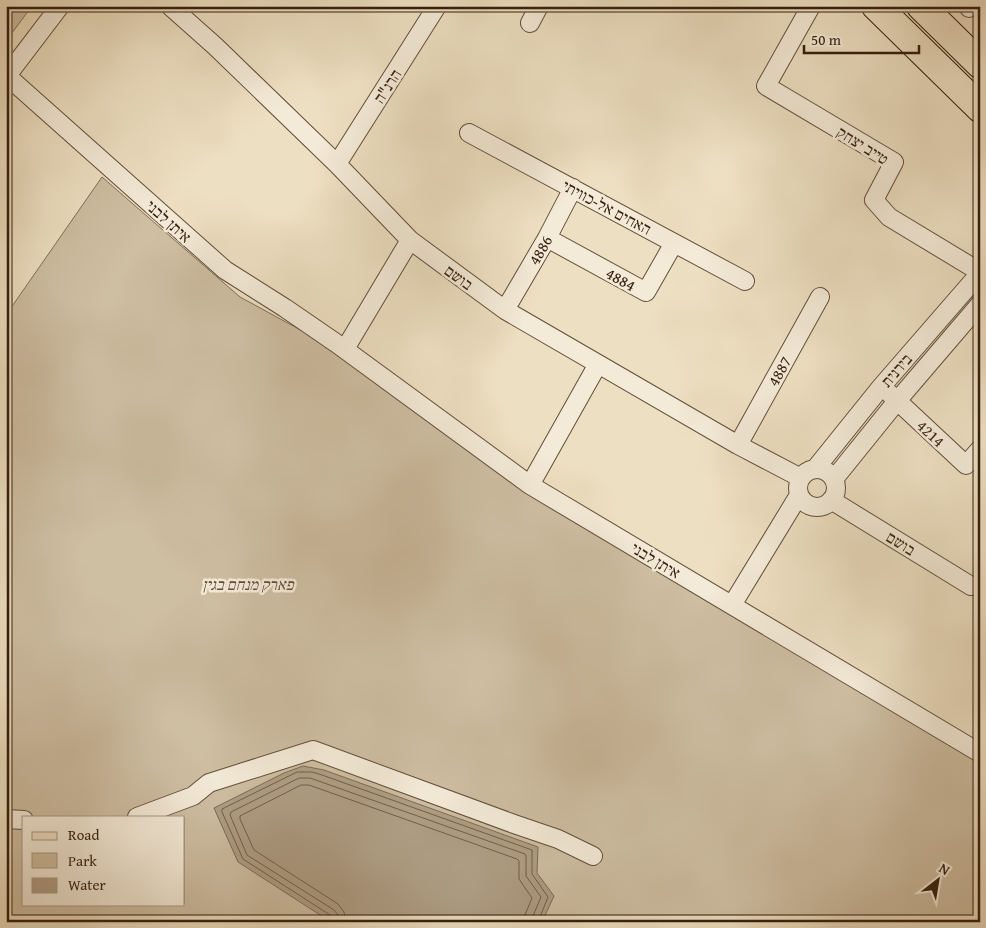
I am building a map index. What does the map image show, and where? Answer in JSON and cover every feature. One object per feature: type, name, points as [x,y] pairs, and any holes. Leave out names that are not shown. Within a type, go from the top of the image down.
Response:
[{"type":"main road","points":[[876,6],[980,108]]},
{"type":"main road","points":[[921,6],[980,64]]},
{"type":"street","points":[[7,77],[60,6]]},
{"type":"street","name":"בושם","points":[[170,6],[215,46],[336,164],[410,240],[504,310],[806,486],[826,471],[834,479]]},
{"type":"street","name":"הרנ\"ה","points":[[336,164],[437,6]]},
{"type":"street","points":[[530,23],[539,6]]},
{"type":"street","name":"טייב יצחק","points":[[811,6],[766,86],[894,162],[874,200],[889,217],[980,272]]},
{"type":"street","name":"איתן לבני","points":[[7,77],[224,270],[285,308],[345,349],[530,485],[980,753]]},
{"type":"street","name":"האחים אל-כוויתי","points":[[469,133],[745,281]]},
{"type":"street","name":"4886","points":[[504,310],[547,238],[573,188]]},
{"type":"street","name":"4884","points":[[547,238],[646,292],[674,243]]},
{"type":"street","points":[[345,349],[410,240]]},
{"type":"street","name":"בירנית","points":[[737,608],[806,486],[881,387],[980,272]]},
{"type":"street","name":"4887","points":[[738,445],[820,297]]},
{"type":"street","name":"בירנית","points":[[834,479],[897,401],[980,304]]},
{"type":"street","points":[[530,485],[598,364]]},
{"type":"street","name":"4214","points":[[881,387],[966,465],[980,449]]},
{"type":"street","points":[[806,486],[817,507],[822,506],[831,500],[836,492],[834,479]]},
{"type":"street","name":"בושם","points":[[831,500],[970,586]]},
{"type":"street","points":[[139,816],[193,796],[209,783],[313,750],[558,839],[593,856]]},
{"type":"street","points":[[6,819],[22,820]]},
{"type":"green space","points":[[6,6],[32,6],[6,41]]},
{"type":"green space","name":"פארק מנחם בגין","points":[[102,177],[240,297],[341,352],[525,489],[980,759],[980,922],[6,922],[6,315]]},
{"type":"water","points":[[303,766],[324,770],[538,847],[537,873],[554,896],[542,922],[331,922],[238,862],[214,808],[284,773]]}]
